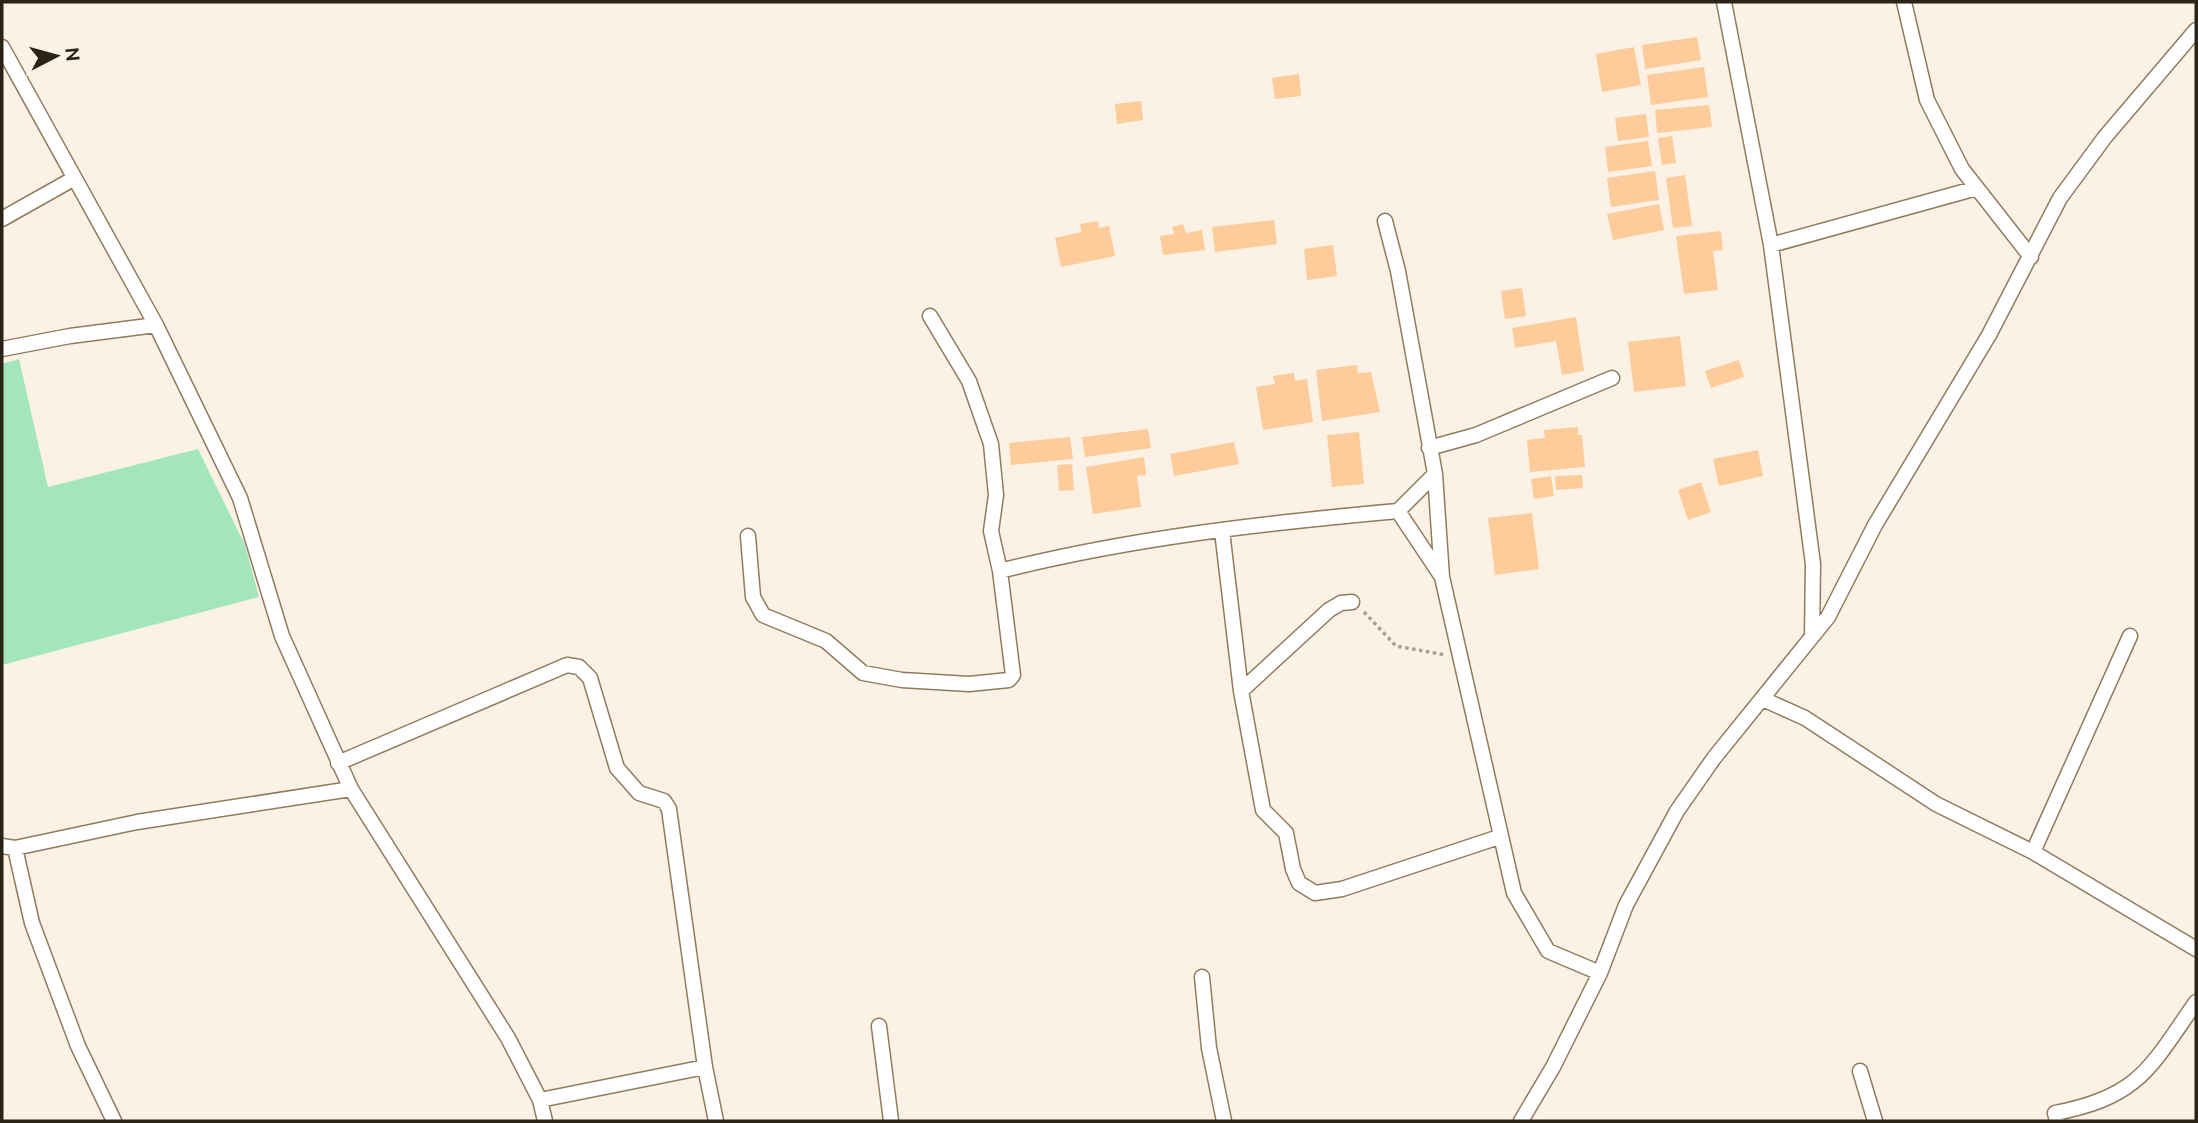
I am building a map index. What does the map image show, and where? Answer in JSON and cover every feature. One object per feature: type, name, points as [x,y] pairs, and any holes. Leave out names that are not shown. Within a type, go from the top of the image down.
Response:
[{"type":"street","points":[[1724,2],[1771,245],[1813,564],[1812,637]]},
{"type":"street","points":[[1904,2],[1927,100],[1962,169],[2031,257]]},
{"type":"street","points":[[1521,1121],[1553,1067],[1600,973],[1626,905],[1677,811],[1714,758],[1765,699],[1828,617],[1875,525],[1957,390],[2031,257],[2060,198],[2105,137],[2196,30]]},
{"type":"street","points":[[2,47],[156,325],[240,498],[282,636],[351,789],[508,1038],[540,1100],[545,1121]]},
{"type":"street","points":[[2,219],[73,179]]},
{"type":"street","points":[[1771,245],[1977,188]]},
{"type":"street","points":[[1385,222],[1398,271],[1435,474],[1442,577],[1462,656],[1499,837],[1514,892],[1539,941],[1556,956],[1600,973]]},
{"type":"street","points":[[748,536],[753,597],[763,615],[826,642],[863,673],[902,680],[969,684],[1009,680],[1013,675],[1000,571],[991,531],[996,495],[991,444],[969,381],[930,316]]},
{"type":"street","points":[[2,349],[71,335],[156,325]]},
{"type":"street","points":[[1429,448],[1465,439],[1612,378]]},
{"type":"street","points":[[1000,571],[1052,558],[1292,520],[1398,511],[1435,474]]},
{"type":"street","points":[[1398,511],[1442,577]]},
{"type":"street","points":[[1222,531],[1241,691],[1263,810],[1286,833],[1293,869],[1299,883],[1315,893],[1342,889],[1499,837]]},
{"type":"street","points":[[1241,691],[1329,610],[1341,603],[1352,602]]},
{"type":"street","points":[[2033,852],[2130,636]]},
{"type":"street","points":[[338,763],[568,665],[579,667],[590,678],[617,768],[639,793],[664,801],[669,809],[705,1067],[716,1121]]},
{"type":"street","points":[[1765,699],[1805,718],[1936,804],[2033,852],[2196,949]]},
{"type":"street","points":[[114,1121],[78,1045],[32,923],[8,847],[137,822],[351,789]]},
{"type":"street","points":[[1202,977],[1209,1048],[1224,1121]]},
{"type":"street","points":[[2057,1121],[2055,1113],[2103,1101],[2134,1084],[2145,1074],[2196,1002]]},
{"type":"street","points":[[879,1026],[891,1121]]},
{"type":"street","points":[[540,1100],[705,1067]]},
{"type":"street","points":[[1860,1071],[1875,1121]]},
{"type":"path","points":[[1352,602],[1361,606],[1396,646],[1462,656]]},
{"type":"green space","points":[[19,359],[48,487],[198,449],[245,545],[259,597],[2,665],[2,364]]},
{"type":"building","points":[[1697,37],[1701,60],[1645,69],[1642,45]]},
{"type":"building","points":[[1634,47],[1641,85],[1602,92],[1596,54]]},
{"type":"building","points":[[1704,67],[1708,97],[1651,105],[1647,75]]},
{"type":"building","points":[[1299,74],[1301,96],[1275,99],[1272,78]]},
{"type":"building","points":[[1141,101],[1143,120],[1117,124],[1115,104]]},
{"type":"building","points":[[1709,105],[1712,127],[1657,133],[1655,110]]},
{"type":"building","points":[[1646,114],[1649,137],[1618,141],[1615,118]]},
{"type":"building","points":[[1672,136],[1676,163],[1662,165],[1658,138]]},
{"type":"building","points":[[1648,141],[1652,166],[1608,172],[1605,147]]},
{"type":"building","points":[[1655,171],[1659,200],[1611,207],[1607,178]]},
{"type":"building","points":[[1685,175],[1692,226],[1673,228],[1666,178]]},
{"type":"building","points":[[1659,204],[1664,230],[1613,240],[1607,214]]},
{"type":"building","points":[[1274,220],[1277,244],[1215,252],[1212,227]]},
{"type":"building","points":[[1098,221],[1099,228],[1109,226],[1115,256],[1061,267],[1055,238],[1081,232],[1080,224]]},
{"type":"building","points":[[1183,224],[1186,233],[1202,230],[1205,250],[1163,255],[1160,236],[1174,234],[1172,227]]},
{"type":"building","points":[[1721,231],[1723,250],[1713,251],[1718,290],[1684,294],[1676,236]]},
{"type":"building","points":[[1333,245],[1337,276],[1307,280],[1304,249]]},
{"type":"building","points":[[1522,288],[1526,316],[1505,319],[1501,291]]},
{"type":"building","points":[[1576,317],[1584,371],[1562,375],[1556,341],[1515,348],[1512,328]]},
{"type":"building","points":[[1680,336],[1686,386],[1634,392],[1628,342]]},
{"type":"building","points":[[1739,360],[1744,377],[1711,388],[1705,371]]},
{"type":"building","points":[[1357,365],[1358,373],[1371,372],[1380,412],[1322,421],[1316,370]]},
{"type":"building","points":[[1294,373],[1295,381],[1307,379],[1313,422],[1263,430],[1256,387],[1275,384],[1273,376]]},
{"type":"building","points":[[1578,427],[1578,435],[1582,435],[1585,467],[1530,472],[1527,440],[1545,438],[1544,430]]},
{"type":"building","points":[[1148,429],[1151,448],[1085,457],[1082,437]]},
{"type":"building","points":[[1359,432],[1364,484],[1332,487],[1327,435]]},
{"type":"building","points":[[1070,437],[1073,459],[1011,465],[1009,443]]},
{"type":"building","points":[[1234,442],[1239,464],[1174,476],[1170,454]]},
{"type":"building","points":[[1758,450],[1763,476],[1719,486],[1713,459]]},
{"type":"building","points":[[1144,457],[1146,475],[1137,476],[1141,507],[1093,514],[1086,467]]},
{"type":"building","points":[[1072,464],[1074,490],[1059,491],[1057,465]]},
{"type":"building","points":[[1582,475],[1583,488],[1556,490],[1555,476]]},
{"type":"building","points":[[1551,476],[1554,496],[1534,499],[1531,479]]},
{"type":"building","points":[[1701,482],[1711,512],[1688,520],[1678,490]]},
{"type":"building","points":[[1532,513],[1539,569],[1495,575],[1488,518]]}]
